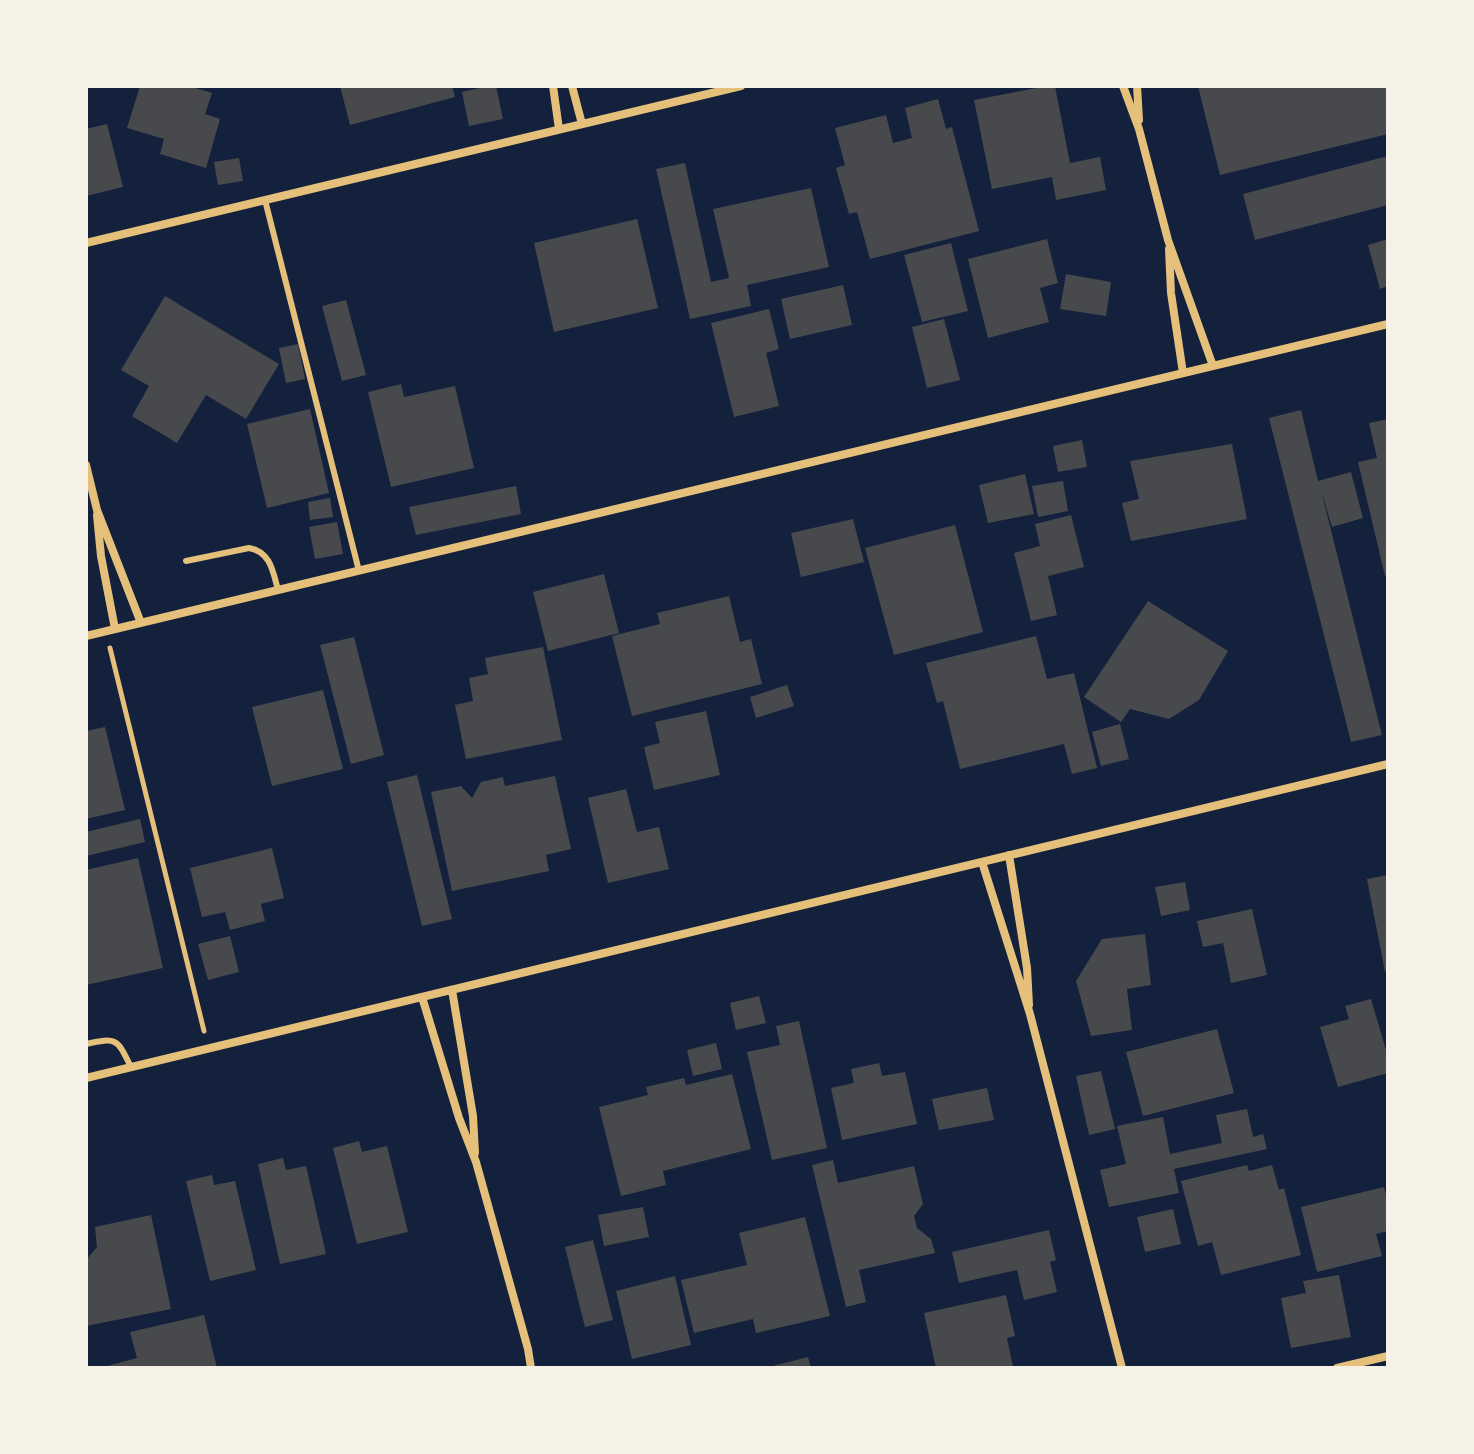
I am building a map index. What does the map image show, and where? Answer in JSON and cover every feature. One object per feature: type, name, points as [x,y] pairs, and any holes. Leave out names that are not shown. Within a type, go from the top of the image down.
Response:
[{"type":"street","points":[[553,86],[559,129]]},
{"type":"street","points":[[572,86],[582,124]]},
{"type":"street","points":[[86,243],[741,86]]},
{"type":"street","points":[[1123,86],[1139,129],[1168,240],[1213,366]]},
{"type":"street","points":[[1137,86],[1139,129]]},
{"type":"street","points":[[1168,240],[1171,293],[1183,373]]},
{"type":"street","points":[[86,636],[1388,324]]},
{"type":"street","points":[[86,465],[97,510],[141,623]]},
{"type":"street","points":[[97,510],[110,630]]},
{"type":"street","points":[[86,1078],[1388,764]]},
{"type":"street","points":[[1009,855],[1027,968],[1030,1014]]},
{"type":"street","points":[[982,862],[1030,1014],[1122,1368]]},
{"type":"street","points":[[452,990],[473,1116],[476,1162]]},
{"type":"street","points":[[422,997],[459,1118],[476,1162],[531,1368]]},
{"type":"street","points":[[1337,1368],[1388,1356]]},
{"type":"lane","points":[[265,200],[359,571]]},
{"type":"lane","points":[[186,561],[255,549],[269,561],[278,590]]},
{"type":"lane","points":[[86,1044],[106,1040],[115,1042],[131,1067]]},
{"type":"path","points":[[110,630],[209,1048]]},
{"type":"building","points":[[140,86],[188,86],[212,93],[205,114],[220,119],[206,168],[160,154],[164,139],[127,128]]},
{"type":"building","points":[[340,86],[452,86],[455,97],[350,125]]},
{"type":"building","points":[[496,86],[503,119],[469,126],[462,92]]},
{"type":"building","points":[[1055,86],[1070,163],[1100,157],[1106,190],[1056,200],[1052,177],[992,189],[974,100]]},
{"type":"building","points":[[1198,86],[1388,86],[1388,134],[1220,175]]},
{"type":"building","points":[[938,99],[946,129],[952,127],[979,231],[870,259],[857,212],[849,214],[836,168],[845,165],[835,128],[886,115],[893,143],[912,138],[905,108]]},
{"type":"building","points":[[107,124],[123,187],[86,196],[86,129]]},
{"type":"building","points":[[1388,156],[1388,205],[1255,240],[1243,194]]},
{"type":"building","points":[[239,158],[243,181],[218,185],[214,162]]},
{"type":"building","points":[[685,163],[711,282],[729,278],[713,209],[811,188],[829,267],[747,285],[751,306],[690,319],[656,169]]},
{"type":"building","points":[[637,219],[658,308],[554,332],[534,243]]},
{"type":"building","points":[[1047,239],[1058,283],[1040,288],[1049,322],[988,338],[968,259]]},
{"type":"building","points":[[1388,239],[1388,286],[1380,289],[1368,245]]},
{"type":"building","points":[[951,243],[968,311],[922,322],[904,255]]},
{"type":"building","points":[[1066,274],[1111,282],[1106,316],[1060,309]]},
{"type":"building","points":[[843,285],[852,325],[790,339],[781,299]]},
{"type":"building","points":[[165,296],[279,364],[246,419],[206,395],[177,443],[132,416],[149,386],[121,370]]},
{"type":"building","points":[[346,300],[366,375],[342,381],[322,306]]},
{"type":"building","points":[[769,309],[779,349],[766,353],[779,406],[734,417],[711,323]]},
{"type":"building","points":[[944,319],[960,380],[927,388],[912,327]]},
{"type":"building","points":[[298,344],[305,379],[286,383],[279,348]]},
{"type":"building","points":[[401,384],[404,397],[455,386],[474,468],[391,487],[368,392]]},
{"type":"building","points":[[310,409],[329,493],[267,508],[247,424]]},
{"type":"building","points":[[1301,410],[1318,481],[1351,472],[1363,518],[1332,527],[1321,490],[1382,735],[1351,742],[1269,418]]},
{"type":"building","points":[[1388,419],[1388,575],[1385,576],[1358,462],[1377,458],[1369,423]]},
{"type":"building","points":[[1082,440],[1087,467],[1058,472],[1053,446]]},
{"type":"building","points":[[1232,444],[1247,519],[1131,541],[1122,503],[1139,499],[1130,461]]},
{"type":"building","points":[[1025,474],[1034,514],[988,523],[979,485]]},
{"type":"building","points":[[1063,481],[1068,511],[1038,517],[1032,486]]},
{"type":"building","points":[[516,486],[521,514],[416,535],[409,507]]},
{"type":"building","points":[[330,498],[333,517],[310,520],[308,502]]},
{"type":"building","points":[[1071,515],[1084,567],[1048,576],[1057,615],[1031,621],[1014,553],[1040,546],[1035,524]]},
{"type":"building","points":[[853,519],[864,562],[801,577],[791,533]]},
{"type":"building","points":[[337,522],[343,554],[315,559],[309,527]]},
{"type":"building","points":[[955,525],[983,632],[894,655],[865,548]]},
{"type":"building","points":[[604,574],[619,633],[548,651],[533,592]]},
{"type":"building","points":[[729,596],[740,642],[751,639],[762,684],[632,716],[612,636],[660,624],[657,613]]},
{"type":"building","points":[[1148,601],[1228,651],[1199,700],[1169,719],[1130,709],[1121,722],[1084,697]]},
{"type":"building","points":[[1036,636],[1047,679],[1074,673],[1097,768],[1072,774],[1064,744],[960,769],[943,701],[937,703],[926,663]]},
{"type":"building","points":[[354,637],[384,755],[351,764],[320,645]]},
{"type":"building","points":[[543,647],[562,740],[466,759],[455,705],[473,701],[469,678],[488,674],[485,658]]},
{"type":"building","points":[[787,685],[794,706],[756,718],[750,697]]},
{"type":"building","points":[[323,690],[343,769],[272,786],[252,707]]},
{"type":"building","points":[[706,711],[720,775],[654,790],[644,747],[660,743],[655,722]]},
{"type":"building","points":[[1120,724],[1129,759],[1101,766],[1092,732]]},
{"type":"building","points":[[105,727],[125,810],[86,819],[86,731]]},
{"type":"building","points":[[417,775],[452,919],[422,926],[387,782]]},
{"type":"building","points":[[555,776],[571,849],[546,855],[549,871],[452,891],[431,792],[461,786],[472,798],[481,782],[503,777],[505,786]]},
{"type":"building","points":[[626,789],[637,832],[659,827],[669,869],[608,883],[588,798]]},
{"type":"building","points":[[140,819],[145,842],[86,856],[86,832]]},
{"type":"building","points":[[272,848],[284,898],[261,904],[265,921],[230,930],[225,912],[202,917],[190,868]]},
{"type":"building","points":[[138,858],[163,968],[86,985],[86,870]]},
{"type":"building","points":[[1388,875],[1388,971],[1385,972],[1367,879]]},
{"type":"building","points":[[1185,882],[1190,910],[1161,916],[1155,887]]},
{"type":"building","points":[[1252,909],[1267,975],[1231,983],[1223,943],[1203,947],[1197,921]]},
{"type":"building","points":[[1145,934],[1151,985],[1127,989],[1132,1030],[1091,1036],[1076,981],[1102,939]]},
{"type":"building","points":[[230,936],[239,972],[208,980],[198,944]]},
{"type":"building","points":[[759,996],[766,1023],[736,1030],[730,1003]]},
{"type":"building","points":[[1371,999],[1388,1057],[1388,1073],[1338,1087],[1320,1027],[1349,1019],[1345,1006]]},
{"type":"building","points":[[799,1021],[827,1148],[772,1160],[747,1052],[780,1045],[776,1026]]},
{"type":"building","points":[[1217,1029],[1234,1093],[1143,1116],[1126,1052]]},
{"type":"building","points":[[716,1043],[722,1069],[693,1076],[687,1050]]},
{"type":"building","points":[[879,1063],[882,1076],[905,1072],[917,1124],[842,1140],[831,1088],[854,1083],[851,1069]]},
{"type":"building","points":[[1101,1071],[1115,1129],[1089,1135],[1076,1076]]},
{"type":"building","points":[[732,1074],[751,1149],[663,1171],[666,1185],[621,1196],[599,1107],[648,1095],[646,1087],[684,1078],[686,1085]]},
{"type":"building","points":[[987,1088],[994,1120],[939,1130],[932,1099]]},
{"type":"building","points":[[1247,1109],[1253,1137],[1263,1134],[1267,1149],[1174,1169],[1179,1193],[1109,1207],[1100,1170],[1126,1164],[1117,1126],[1163,1117],[1170,1154],[1222,1143],[1216,1115]]},
{"type":"building","points":[[359,1141],[362,1152],[387,1146],[408,1232],[357,1244],[333,1148]]},
{"type":"building","points":[[283,1158],[286,1170],[306,1166],[326,1254],[280,1264],[258,1164]]},
{"type":"building","points":[[833,1160],[838,1183],[914,1166],[923,1204],[914,1216],[917,1228],[931,1239],[935,1253],[859,1270],[866,1302],[846,1307],[812,1165]]},
{"type":"building","points":[[1247,1165],[1249,1171],[1272,1165],[1279,1190],[1284,1188],[1301,1255],[1221,1275],[1212,1242],[1198,1246],[1181,1181]]},
{"type":"building","points":[[212,1175],[214,1185],[235,1181],[256,1270],[210,1281],[186,1181]]},
{"type":"building","points":[[1384,1187],[1388,1202],[1388,1231],[1376,1234],[1382,1256],[1317,1272],[1301,1207]]},
{"type":"building","points":[[643,1207],[649,1237],[604,1246],[598,1215]]},
{"type":"building","points":[[1173,1209],[1181,1244],[1145,1252],[1137,1217]]},
{"type":"building","points":[[151,1215],[171,1309],[86,1326],[86,1260],[97,1247],[95,1227]]},
{"type":"building","points":[[805,1217],[830,1316],[756,1333],[753,1319],[694,1333],[681,1280],[747,1265],[739,1233]]},
{"type":"building","points":[[1049,1230],[1056,1260],[1050,1262],[1057,1292],[1024,1300],[1017,1270],[959,1283],[952,1252]]},
{"type":"building","points":[[593,1240],[613,1320],[585,1327],[565,1247]]},
{"type":"building","points":[[1339,1275],[1351,1337],[1291,1348],[1281,1298],[1306,1293],[1303,1281]]},
{"type":"building","points":[[675,1276],[691,1345],[632,1359],[616,1291]]},
{"type":"building","points":[[1006,1295],[1015,1336],[1007,1338],[1013,1367],[936,1368],[924,1313]]},
{"type":"building","points":[[204,1315],[217,1368],[100,1368],[137,1358],[130,1332]]},
{"type":"building","points":[[808,1357],[811,1368],[769,1368],[769,1367]]}]
